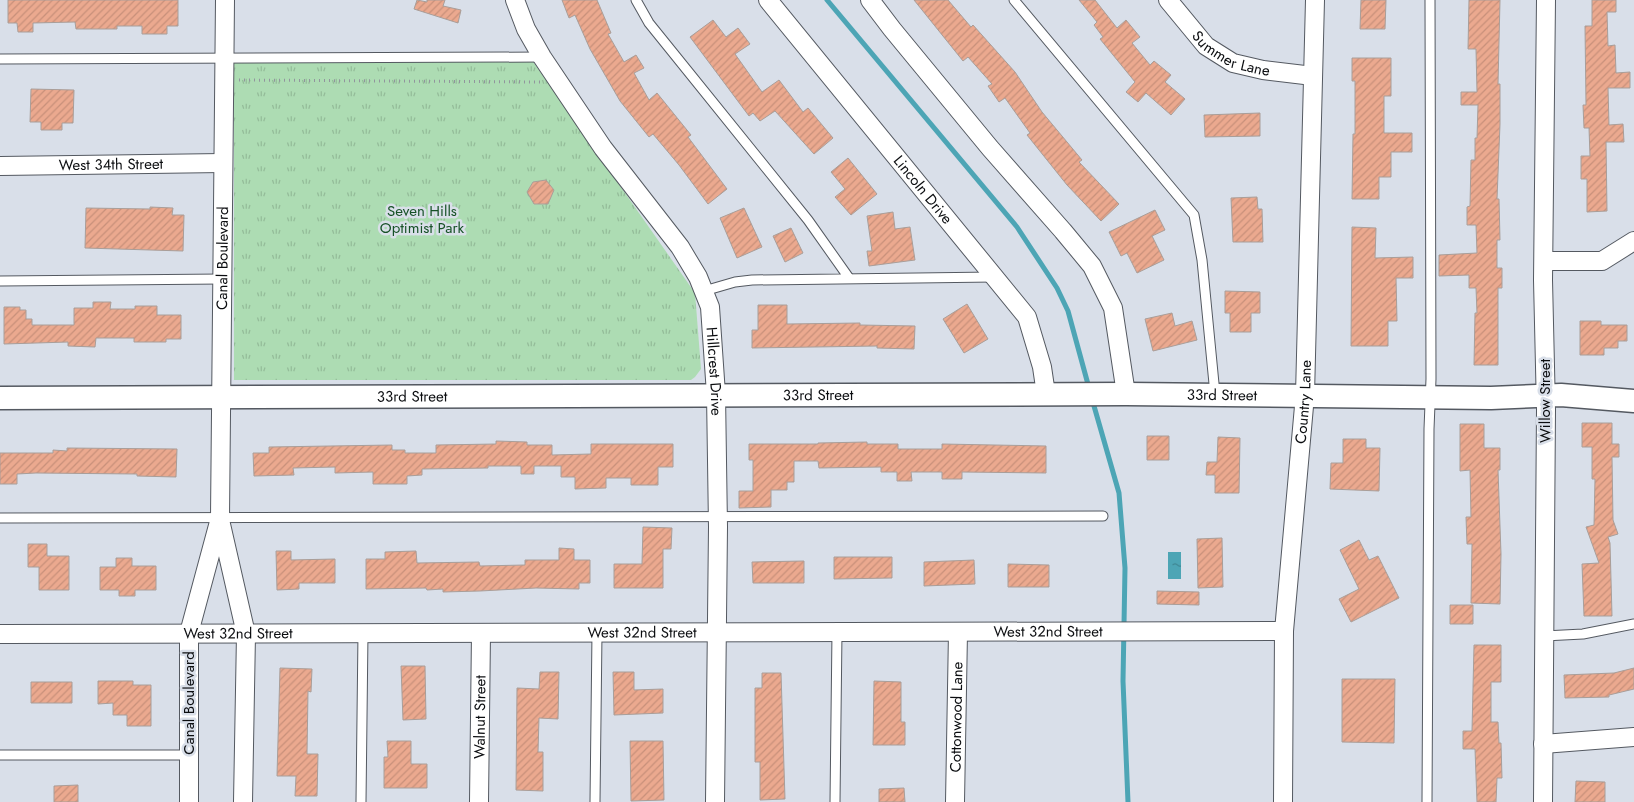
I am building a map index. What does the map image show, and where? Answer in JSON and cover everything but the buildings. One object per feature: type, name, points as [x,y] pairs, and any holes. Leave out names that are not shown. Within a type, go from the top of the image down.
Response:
[{"type":"street","name":"Canal Boulevard","points":[[225,0],[220,518],[246,634],[243,802]]},
{"type":"street","name":"Hillcrest Drive","points":[[514,0],[526,29],[542,57],[600,145],[680,247],[698,277],[710,307],[716,394],[718,517],[715,802]]},
{"type":"street","name":"Lincoln Drive","points":[[768,0],[1028,317],[1042,367],[1046,394]]},
{"type":"street","points":[[870,0],[990,148],[1092,266],[1113,308],[1118,394]]},
{"type":"street","name":"Summer Lane","points":[[1168,0],[1206,46],[1232,64],[1313,76]]},
{"type":"street","name":"Country Lane","points":[[1283,802],[1284,631],[1304,396],[1315,0]]},
{"type":"street","name":"Willow Street","points":[[1543,802],[1546,0]]},
{"type":"street","name":"West 34th Street","points":[[0,166],[223,164]]},
{"type":"street","points":[[1544,261],[1602,261],[1632,245]]},
{"type":"street","name":"33rd Street","points":[[0,398],[716,394],[1215,394],[1490,398],[1561,395],[1634,401]]},
{"type":"street","name":"Canal Boulevard","points":[[189,802],[189,633],[220,518]]},
{"type":"street","name":"West 32nd Street","points":[[0,634],[1284,631]]},
{"type":"street","name":"Cottonwood Lane","points":[[955,802],[958,632]]},
{"type":"street","name":"Walnut Street","points":[[479,802],[481,633]]},
{"type":"street","points":[[1543,744],[1634,737]]},
{"type":"lane","points":[[636,0],[649,23],[808,220],[849,278]]},
{"type":"lane","points":[[1014,0],[1194,216],[1202,260],[1215,394]]},
{"type":"lane","points":[[1427,802],[1430,0]]},
{"type":"lane","points":[[0,59],[542,57]]},
{"type":"lane","points":[[704,290],[735,282],[752,280],[994,277]]},
{"type":"lane","points":[[0,281],[222,279]]},
{"type":"lane","points":[[0,518],[1102,516]]},
{"type":"lane","points":[[1544,636],[1583,634],[1634,624]]},
{"type":"lane","points":[[835,802],[837,632]]},
{"type":"lane","points":[[361,802],[363,633]]},
{"type":"lane","points":[[595,802],[597,633]]},
{"type":"lane","points":[[0,755],[189,755]]},
{"type":"path","points":[[224,80],[540,82]]},
{"type":"green space","name":"Seven Hills Optimist Park","points":[[234,60],[532,60],[695,293],[701,369],[691,380],[234,380]]},
{"type":"water","points":[[1168,552],[1181,552],[1181,579],[1168,579]]},
{"type":"waterway","points":[[827,0],[1017,227],[1057,288],[1068,311],[1089,388]]},
{"type":"waterway","points":[[1092,399],[1119,493],[1125,568],[1123,681],[1128,802]]}]
